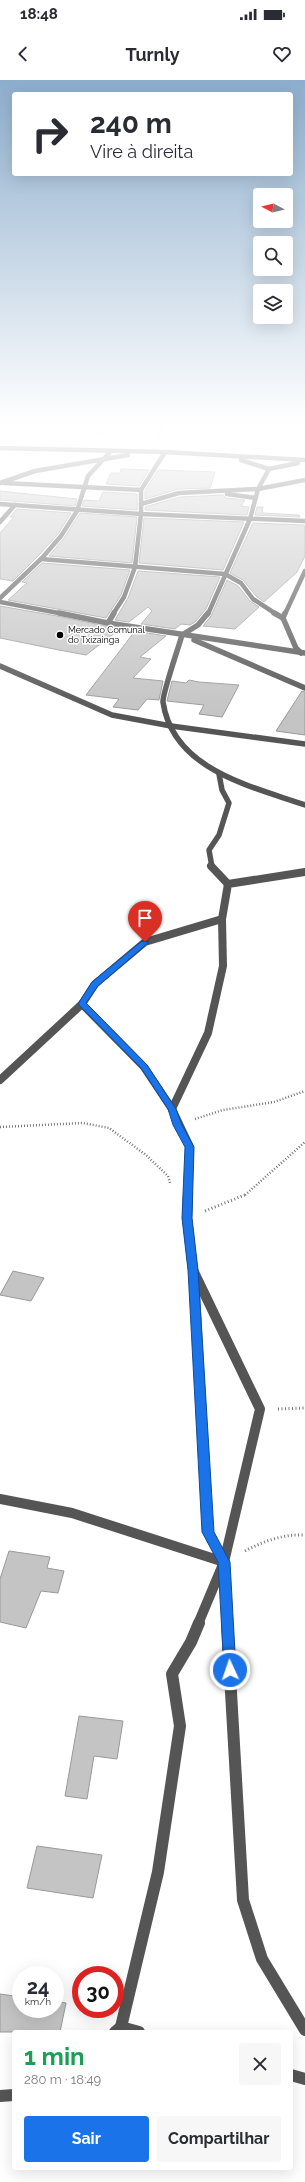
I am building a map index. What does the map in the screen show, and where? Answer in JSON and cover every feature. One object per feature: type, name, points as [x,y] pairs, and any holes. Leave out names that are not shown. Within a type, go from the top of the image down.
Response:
[{"type":"street","points":[[0,598],[41,560],[72,519]]},
{"type":"street","points":[[108,623],[124,597],[135,567],[140,519]]},
{"type":"street","points":[[250,519],[208,614],[198,625],[182,635],[163,701],[173,732],[195,758],[218,774],[305,805]]},
{"type":"street","points":[[253,519],[305,521]]},
{"type":"street","points":[[41,560],[225,574],[241,583],[244,593],[269,611],[283,618],[296,648],[303,653]]},
{"type":"street","points":[[283,618],[305,571]]},
{"type":"street","points":[[298,584],[305,585]]},
{"type":"street","points":[[0,602],[108,623],[303,653]]},
{"type":"street","points":[[182,635],[305,688]]},
{"type":"street","points":[[0,666],[112,715],[171,726],[305,744]]},
{"type":"street","points":[[218,774],[222,790],[229,804],[219,835],[209,850],[211,866],[228,884]]},
{"type":"street","points":[[228,884],[305,872]]},
{"type":"street","points":[[172,1109],[208,1033],[223,966],[222,919],[228,884]]},
{"type":"street","points":[[0,1080],[82,1004],[95,984],[145,942],[222,919]]},
{"type":"street","points":[[82,1004],[144,1066],[172,1109],[178,1125],[190,1147],[187,1218],[193,1270],[208,1532],[224,1562],[243,1900],[262,1959],[305,2030]]},
{"type":"street","points":[[118,2029],[158,1872],[180,1726],[172,1674],[191,1642],[224,1562],[260,1409],[193,1270]]},
{"type":"street","points":[[0,1499],[72,1513],[224,1562]]},
{"type":"street","points":[[293,2076],[305,2079]]},
{"type":"street","points":[[0,2096],[12,2095]]},
{"type":"path","points":[[178,1125],[223,1110],[274,1102],[305,1091]]},
{"type":"path","points":[[0,1127],[83,1123],[109,1128],[146,1155],[168,1176],[171,1188]]},
{"type":"path","points":[[187,1218],[248,1194],[305,1142]]},
{"type":"path","points":[[260,1409],[305,1408]]},
{"type":"path","points":[[224,1562],[266,1540],[305,1535]]},
{"type":"building","points":[[12,519],[67,519],[58,534],[13,581],[0,579],[0,533]]},
{"type":"building","points":[[76,519],[137,519],[132,563],[49,556],[64,538]]},
{"type":"building","points":[[144,519],[244,522],[223,570],[139,563]]},
{"type":"building","points":[[253,523],[304,525],[305,527],[305,556],[297,572],[264,602],[256,596],[243,580],[230,573]]},
{"type":"building","points":[[42,563],[130,570],[121,595],[106,618],[8,600],[27,583],[22,582]]},
{"type":"building","points":[[138,571],[220,577],[206,609],[195,622],[190,625],[181,624],[175,629],[141,624],[152,611],[148,607],[129,622],[115,620],[128,598]]},
{"type":"building","points":[[227,580],[238,586],[250,601],[259,607],[235,629],[203,626],[211,616]]},
{"type":"building","name":"Mercado Comunal do Txizainga","points":[[0,606],[120,629],[86,655],[59,650],[0,638]]},
{"type":"building","points":[[135,631],[166,636],[140,657],[151,659],[133,678],[163,681],[159,700],[147,699],[138,710],[113,707],[119,699],[86,695]]},
{"type":"building","points":[[189,680],[239,685],[222,717],[199,714],[204,705],[167,701],[172,681],[186,683]]},
{"type":"building","points":[[302,691],[305,692],[305,735],[276,731]]},
{"type":"building","points":[[13,1271],[44,1278],[31,1301],[0,1295]]},
{"type":"building","points":[[9,1551],[50,1557],[47,1568],[64,1571],[58,1593],[41,1591],[26,1628],[0,1622],[0,1579]]},
{"type":"building","points":[[79,1716],[123,1721],[117,1759],[94,1756],[87,1799],[65,1796]]},
{"type":"building","points":[[37,1846],[102,1855],[93,1898],[27,1888]]},
{"type":"building","points":[[0,1994],[12,1996],[12,2018],[63,2018],[60,2030],[12,2030],[12,2032],[0,2032]]},
{"type":"building","points":[[64,2003],[66,2003],[64,2013]]},
{"type":"place","name":"Mercado Comunal do Txizainga","points":[[60,635]]},
{"type":"route","points":[[145,942],[95,984],[82,1004],[144,1066],[172,1109],[178,1125],[190,1147],[187,1218],[193,1270],[208,1532],[224,1562],[230,1670]]}]
